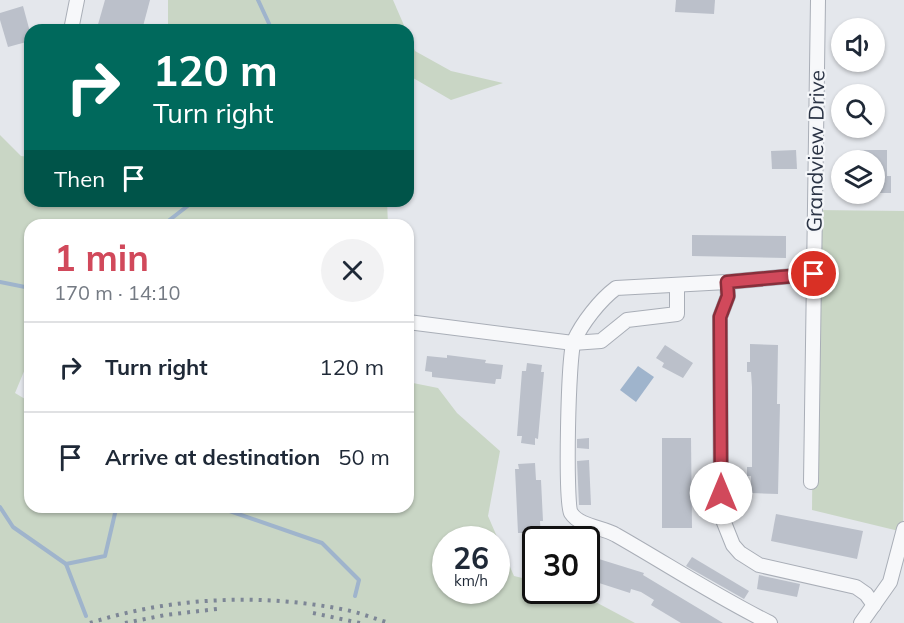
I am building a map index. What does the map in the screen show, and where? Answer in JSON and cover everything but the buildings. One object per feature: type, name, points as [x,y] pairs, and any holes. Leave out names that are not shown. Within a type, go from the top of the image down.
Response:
[{"type":"street","points":[[72,24],[77,0]]},
{"type":"street","name":"Grandview Drive","points":[[811,482],[818,0]]},
{"type":"street","points":[[770,623],[739,608],[612,532],[576,519],[570,512],[567,480],[573,343],[602,298],[616,288],[727,282],[814,274]]},
{"type":"street","points":[[727,282],[728,296],[720,317],[721,515],[724,526],[733,545],[740,553],[759,565],[856,587],[866,594],[874,605]]},
{"type":"street","points":[[414,323],[573,343],[601,341],[627,320],[677,314],[677,285]]},
{"type":"street","points":[[861,623],[890,582],[904,529]]},
{"type":"green space","points":[[168,0],[393,0],[403,24],[168,24]]},
{"type":"green space","points":[[414,49],[451,71],[503,83],[451,100],[414,78]]},
{"type":"green space","points":[[0,135],[24,156],[24,207],[387,207],[388,219],[24,219],[24,371],[15,393],[24,398],[24,513],[414,513],[414,383],[438,388],[457,413],[500,451],[488,516],[492,526],[432,526],[432,604],[510,604],[510,567],[514,576],[522,578],[522,604],[599,604],[635,623],[0,623]]},
{"type":"green space","points":[[815,210],[904,211],[903,532],[812,510]]},
{"type":"water","points":[[638,366],[654,377],[636,402],[620,390]]},
{"type":"waterway","points":[[258,0],[269,24]]},
{"type":"waterway","points":[[171,219],[186,207]]},
{"type":"waterway","points":[[0,282],[24,287]]},
{"type":"waterway","points":[[0,507],[13,527],[66,564],[86,616]]},
{"type":"waterway","points":[[66,564],[105,556],[115,513]]},
{"type":"waterway","points":[[235,513],[322,543],[359,580],[355,596]]},
{"type":"railway","points":[[90,623],[152,608],[217,600],[282,601],[314,605],[352,611],[390,623]]},
{"type":"railway","points":[[125,623],[165,615],[217,609]]},
{"type":"railway","points":[[313,613],[360,623]]},
{"type":"route","points":[[721,493],[720,317],[728,296],[727,282],[814,274]]}]
